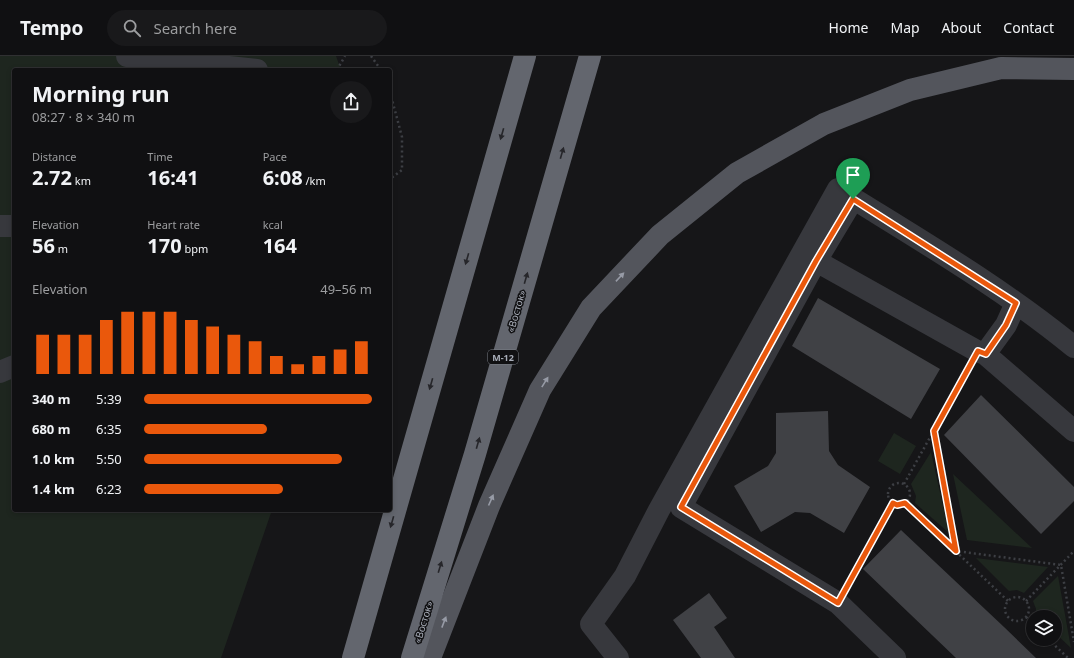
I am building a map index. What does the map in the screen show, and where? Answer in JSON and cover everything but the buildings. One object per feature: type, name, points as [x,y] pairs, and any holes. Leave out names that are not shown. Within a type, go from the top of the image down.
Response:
[{"type":"highway","points":[[353,658],[525,56]]},
{"type":"highway","name":"«Восток»","points":[[412,658],[475,454],[590,56]]},
{"type":"main road","points":[[510,106],[520,56]]},
{"type":"main road","points":[[430,658],[489,506],[540,390],[591,308],[660,234],[737,173],[824,124],[910,90],[1001,68],[1074,69]]},
{"type":"street","points":[[127,56],[238,68]]},
{"type":"street","points":[[618,658],[592,624],[625,576],[659,510],[838,189],[1016,303],[1074,347]]},
{"type":"street","points":[[853,199],[816,261],[681,507],[838,603],[894,658]]},
{"type":"street","points":[[0,226],[12,226]]},
{"type":"street","points":[[816,261],[982,353],[1074,431]]},
{"type":"street","points":[[982,353],[1006,325],[1016,303]]},
{"type":"street","points":[[0,372],[12,367]]},
{"type":"path","points":[[338,68],[345,56]]},
{"type":"path","points":[[371,56],[380,68]]},
{"type":"path","points":[[392,100],[402,137],[402,170],[392,178]]},
{"type":"path","points":[[904,484],[934,431],[982,353]]},
{"type":"path","points":[[934,431],[956,551]]},
{"type":"path","points":[[896,483],[904,484],[909,491],[908,499],[905,503],[897,505],[893,503],[888,496],[889,488],[896,483]]},
{"type":"path","points":[[838,603],[893,503]]},
{"type":"path","points":[[905,503],[1008,601]]},
{"type":"path","points":[[956,551],[1061,565]]},
{"type":"path","points":[[1026,601],[1074,551]]},
{"type":"path","points":[[1061,565],[1074,642]]},
{"type":"path","points":[[1026,617],[1017,621],[1008,618],[1005,610],[1008,601],[1016,597],[1026,601],[1028,610]]},
{"type":"path","points":[[1055,646],[1068,658]]},
{"type":"shaded area","points":[[0,56],[336,56],[340,68],[12,68],[12,512],[271,512],[221,658],[0,658]]},
{"type":"shaded area","points":[[894,433],[916,446],[900,474],[878,461]]},
{"type":"shaded area","points":[[931,452],[949,533],[915,503],[916,496],[911,484]]},
{"type":"shaded area","points":[[953,474],[1032,548],[967,540]]},
{"type":"shaded area","points":[[976,558],[1048,567],[1024,593],[1017,590],[1009,591]]},
{"type":"shaded area","points":[[1058,576],[1071,648],[1062,640],[1062,610],[1036,610],[1033,601]]},
{"type":"route","points":[[853,199],[1016,303],[1006,325],[986,354],[978,351],[934,431],[956,551],[905,503],[897,505],[893,503],[838,603],[681,507],[816,261],[853,199]]}]
